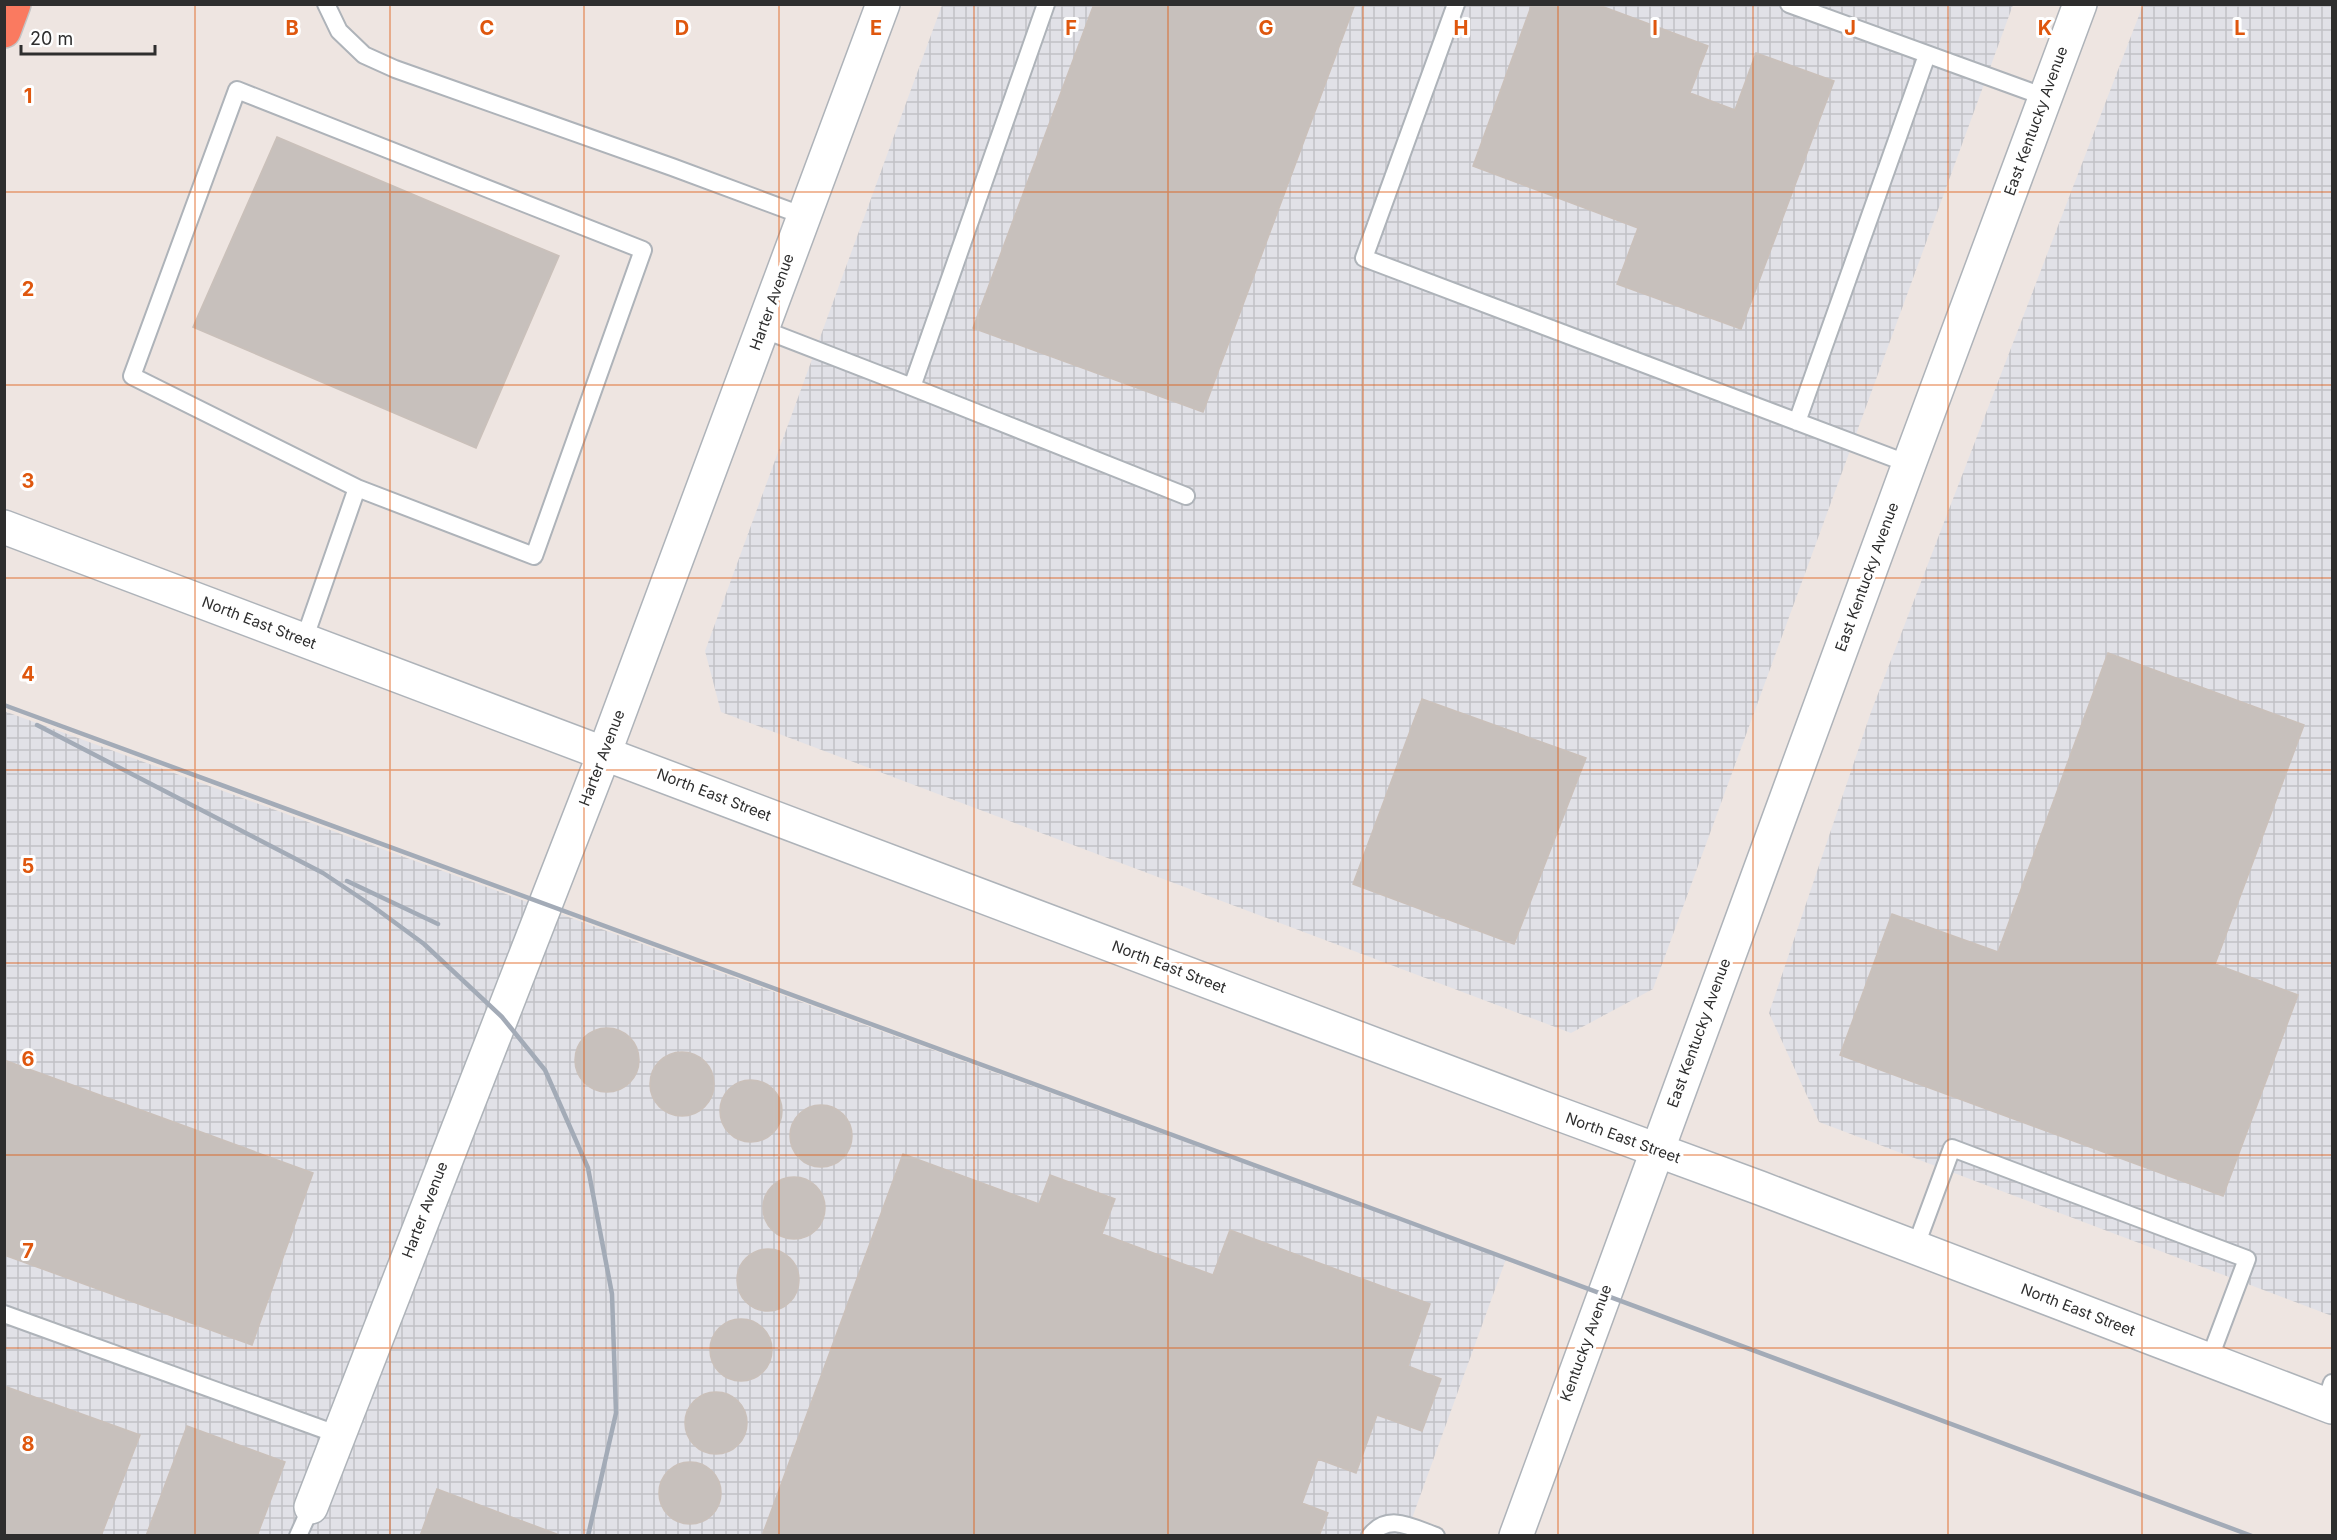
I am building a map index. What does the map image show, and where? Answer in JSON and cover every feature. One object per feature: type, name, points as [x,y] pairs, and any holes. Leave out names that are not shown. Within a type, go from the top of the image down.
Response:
[{"type":"highway","points":[[4,31],[14,4]]},
{"type":"street","name":"Harter Avenue","points":[[304,1521],[604,753],[883,4]]},
{"type":"street","name":"East Kentucky Avenue","points":[[1656,1150],[2080,4]]},
{"type":"street","name":"North East Street","points":[[4,527],[2209,1360],[2330,1398]]},
{"type":"street","name":"Kentucky Avenue","points":[[1516,1536],[1656,1150]]},
{"type":"lane","points":[[326,4],[339,31],[364,55],[394,69],[804,216]]},
{"type":"lane","points":[[912,387],[1046,4]]},
{"type":"lane","points":[[1456,4],[1364,258],[1908,464]]},
{"type":"lane","points":[[1789,4],[2045,97]]},
{"type":"lane","points":[[1797,422],[1927,55]]},
{"type":"lane","points":[[237,90],[644,250],[534,556],[357,488],[132,376],[237,90]]},
{"type":"lane","points":[[762,329],[1186,496]]},
{"type":"lane","points":[[304,640],[357,488]]},
{"type":"lane","points":[[1915,1248],[1952,1148],[2247,1259],[2209,1360]]},
{"type":"lane","points":[[4,1314],[339,1435]]},
{"type":"lane","points":[[1370,1536],[1383,1523],[1394,1522],[1436,1536]]},
{"type":"shaded area","points":[[942,5],[2013,5],[1653,989],[1571,1033],[721,712],[705,651]]},
{"type":"shaded area","points":[[2143,5],[2332,5],[2332,1316],[1819,1122],[1769,1013],[1871,712]]},
{"type":"shaded area","points":[[4,711],[1506,1259],[1406,1535],[5,1535]]},
{"type":"building","points":[[1094,4],[1355,4],[1203,412],[973,328]]},
{"type":"building","points":[[1532,4],[1596,4],[1708,46],[1690,93],[1735,110],[1756,53],[1834,81],[1741,329],[1617,284],[1638,228],[1473,166]]},
{"type":"building","points":[[277,137],[559,256],[476,448],[193,327]]},
{"type":"building","points":[[2108,653],[2304,725],[2215,964],[2298,995],[2223,1196],[1840,1055],[1892,914],[1998,952]]},
{"type":"building","points":[[1422,699],[1586,758],[1514,944],[1353,884]]},
{"type":"building","points":[[607,1028],[625,1034],[633,1042],[639,1060],[633,1078],[625,1086],[607,1092],[589,1086],[581,1078],[575,1060],[581,1042],[589,1034]]},
{"type":"building","points":[[682,1052],[700,1058],[708,1066],[714,1084],[708,1102],[700,1110],[682,1116],[664,1110],[656,1102],[650,1084],[656,1066],[664,1058]]},
{"type":"building","points":[[4,1060],[313,1173],[252,1345],[4,1255]]},
{"type":"building","points":[[751,1080],[768,1085],[773,1089],[777,1094],[782,1111],[777,1128],[773,1133],[768,1137],[751,1142],[734,1137],[729,1133],[725,1128],[720,1111],[725,1094],[729,1089],[734,1085]]},
{"type":"building","points":[[821,1105],[838,1110],[843,1114],[847,1119],[852,1136],[847,1153],[843,1158],[838,1162],[821,1167],[804,1162],[799,1158],[795,1153],[790,1136],[795,1119],[799,1114],[804,1110]]},
{"type":"building","points":[[903,1154],[1039,1204],[1050,1175],[1115,1199],[1102,1234],[1213,1275],[1230,1230],[1430,1304],[1408,1366],[1441,1379],[1422,1431],[1377,1415],[1356,1473],[1318,1459],[1302,1503],[1328,1513],[1319,1536],[762,1536]]},
{"type":"building","points":[[794,1177],[811,1182],[816,1186],[820,1191],[825,1208],[820,1225],[816,1230],[811,1234],[794,1239],[777,1234],[772,1230],[768,1225],[763,1208],[768,1191],[772,1186],[777,1182]]},
{"type":"building","points":[[768,1249],[790,1258],[799,1280],[790,1302],[768,1311],[746,1302],[737,1280],[746,1258]]},
{"type":"building","points":[[741,1319],[758,1324],[763,1328],[767,1333],[772,1350],[767,1367],[763,1372],[758,1376],[741,1381],[724,1376],[719,1372],[715,1367],[710,1350],[715,1333],[719,1328],[724,1324]]},
{"type":"building","points":[[4,1386],[140,1435],[101,1536],[4,1536]]},
{"type":"building","points":[[716,1392],[733,1397],[738,1401],[742,1406],[747,1423],[742,1440],[738,1445],[733,1449],[716,1454],[699,1449],[694,1445],[690,1440],[685,1423],[690,1406],[694,1401],[699,1397]]},
{"type":"building","points":[[187,1426],[285,1462],[257,1536],[146,1536]]},
{"type":"building","points":[[690,1462],[707,1467],[712,1471],[716,1476],[721,1493],[716,1510],[712,1515],[707,1519],[690,1524],[673,1519],[668,1515],[664,1510],[659,1493],[664,1476],[668,1471],[673,1467]]},
{"type":"building","points":[[437,1489],[562,1536],[420,1536]]},
{"type":"railway","points":[[4,705],[1398,1218],[2252,1536]]},
{"type":"railway","points":[[37,725],[323,873],[371,905],[424,944],[502,1017],[545,1070],[588,1168],[612,1294],[616,1413],[588,1536]]},
{"type":"railway","points":[[347,881],[438,924]]}]
